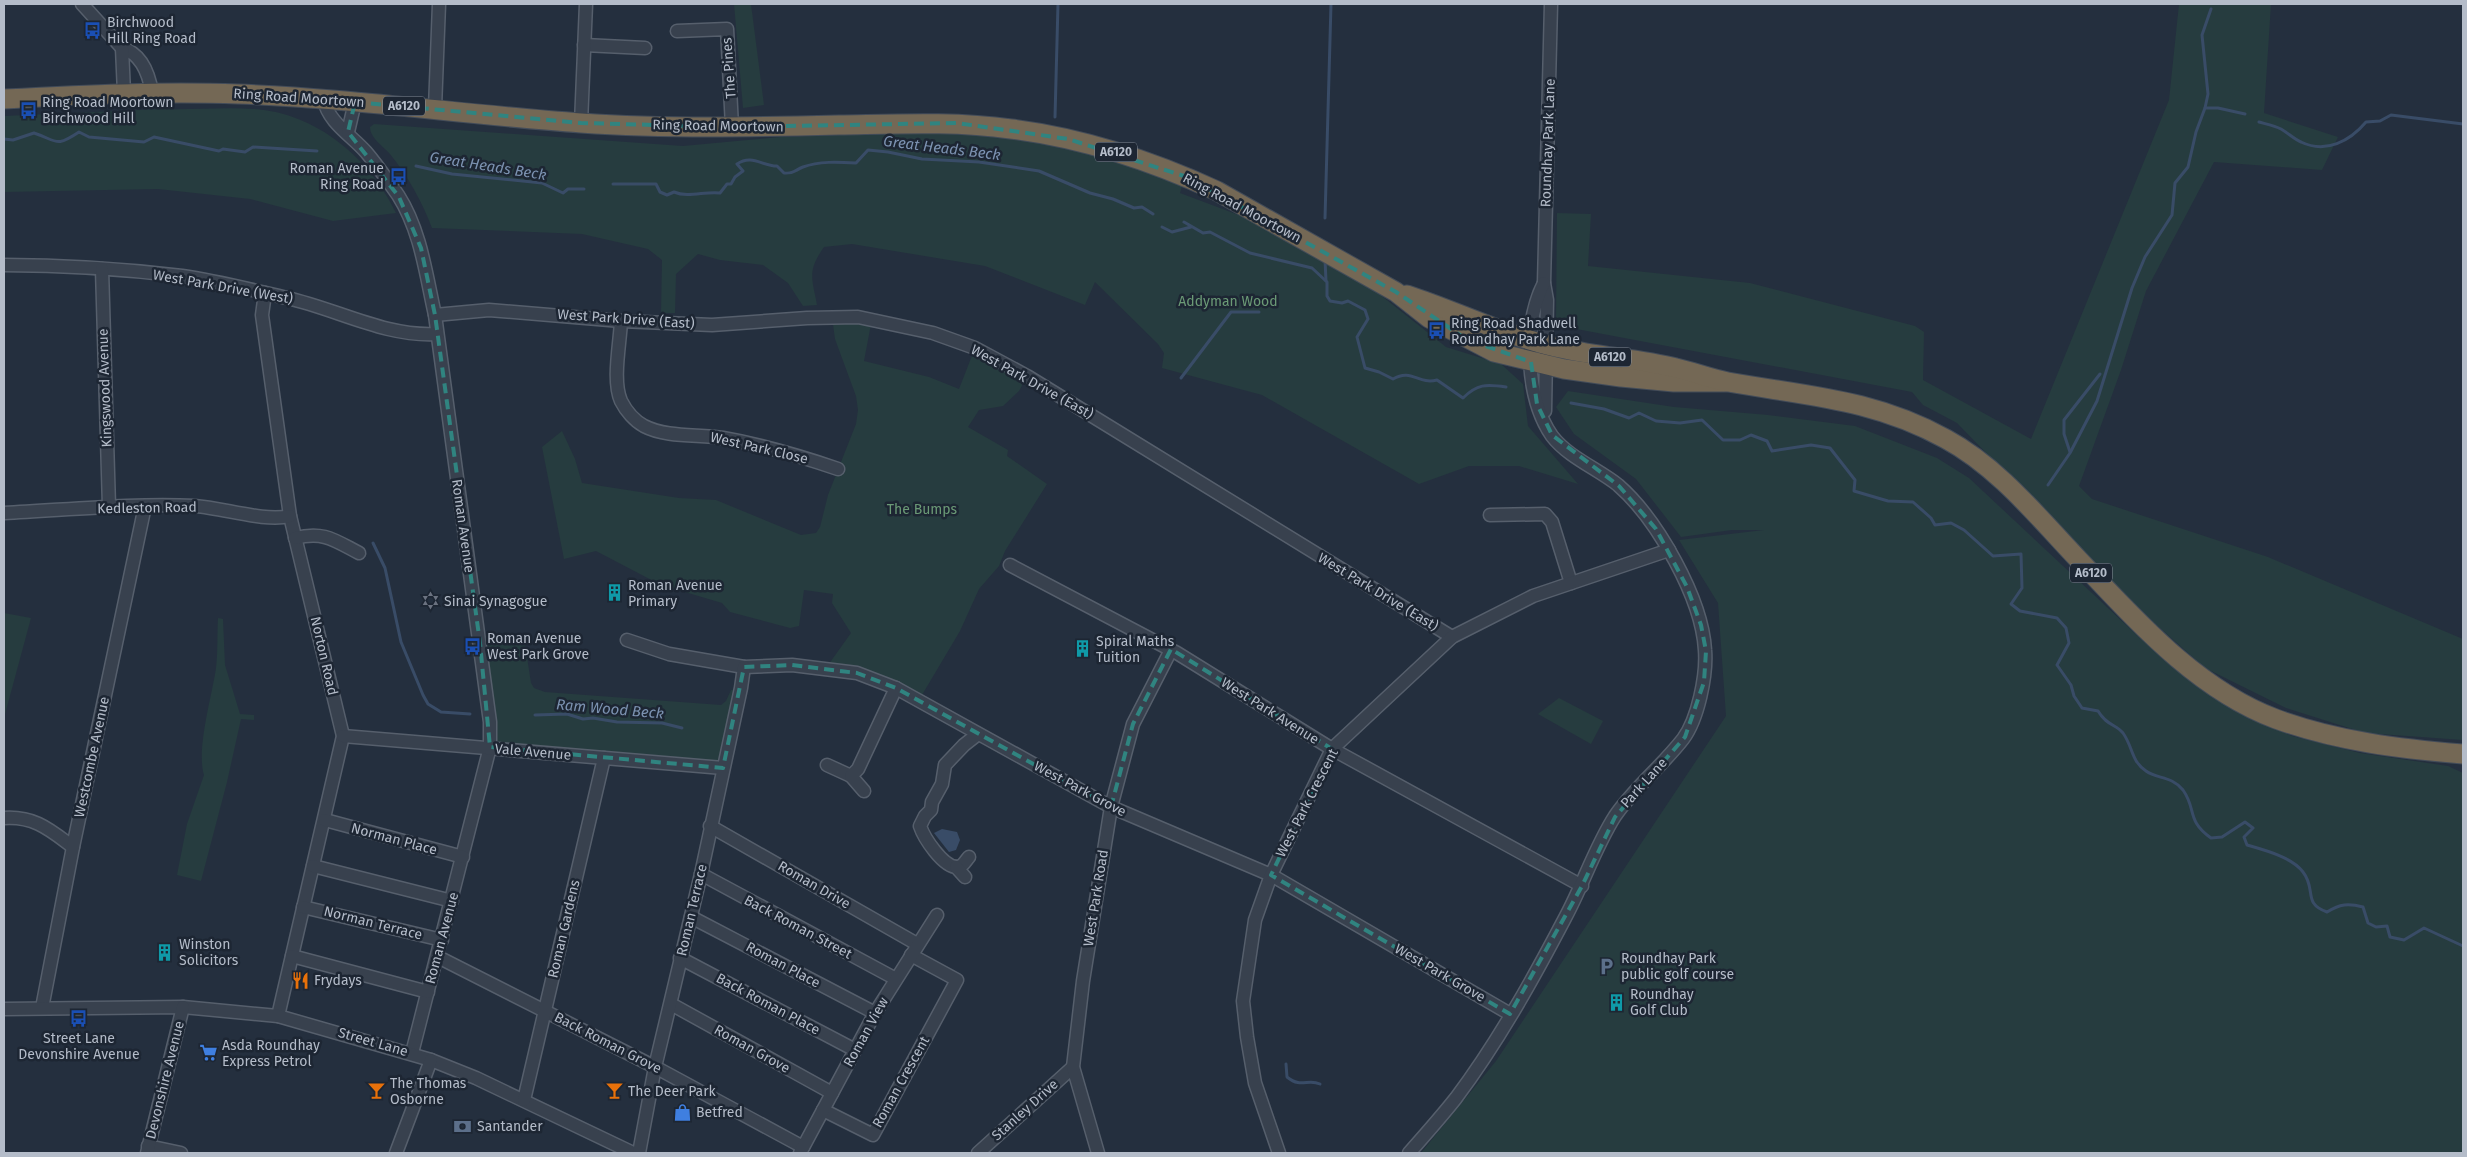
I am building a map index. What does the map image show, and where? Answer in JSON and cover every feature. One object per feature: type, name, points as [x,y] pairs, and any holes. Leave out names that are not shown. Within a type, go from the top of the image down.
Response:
[{"type":"highway","name":"Ring Road Moortown","points":[[4,99],[124,93],[239,94],[435,108],[581,123],[732,127],[957,123],[1028,131],[1091,144],[1155,165],[1217,191],[1396,292],[1429,318],[1466,339],[1494,352],[1538,364]]},
{"type":"highway","name":"Ring Road Moortown","points":[[1396,292],[1435,304],[1537,342]]},
{"type":"highway","name":"A6120","points":[[1537,342],[1562,349],[1675,367],[1725,382],[1854,403],[1898,416],[1948,440],[1977,459],[2010,488],[2149,632],[2177,657],[2219,689],[2274,718],[2312,730],[2393,748],[2463,754]]},
{"type":"highway","name":"A6120","points":[[1538,364],[1674,382],[1725,382]]},
{"type":"street","points":[[82,4],[122,48],[130,51],[146,69],[149,74],[152,93]]},
{"type":"street","points":[[435,108],[440,4]]},
{"type":"street","points":[[581,123],[586,4]]},
{"type":"street","name":"Roundhay Park Lane","points":[[1538,364],[1537,342],[1547,300],[1544,283],[1551,4]]},
{"type":"street","name":"The Pines","points":[[676,30],[727,29],[732,127]]},
{"type":"street","points":[[584,45],[645,48]]},
{"type":"street","points":[[122,48],[124,93]]},
{"type":"street","name":"Roman Avenue","points":[[324,100],[335,122],[348,132],[367,153],[399,197],[412,222],[421,248],[435,315],[490,722],[490,747],[412,1054]]},
{"type":"street","points":[[348,132],[355,102]]},
{"type":"street","name":"West Park Drive (West)","points":[[4,265],[102,269],[184,277],[310,303],[399,333],[416,335],[437,334]]},
{"type":"street","name":"Kingswood Avenue","points":[[102,269],[108,507]]},
{"type":"street","name":"Norton Road","points":[[266,293],[262,315],[290,516],[343,736],[278,1016]]},
{"type":"street","name":"West Park Drive (East)","points":[[435,315],[489,310],[621,321],[712,325],[807,318],[858,317],[926,331],[975,348],[1108,425],[1452,637]]},
{"type":"street","name":"West Park Close","points":[[621,321],[617,384],[621,401],[630,415],[643,426],[659,432],[740,441],[838,469]]},
{"type":"street","name":"Park Lane","points":[[1409,1153],[1459,1094],[1510,1014],[1582,886],[1615,817],[1631,795],[1685,737],[1704,682],[1706,651],[1701,625],[1687,587],[1669,550],[1639,506],[1600,471],[1561,446],[1552,435],[1537,404],[1538,364]]},
{"type":"street","name":"Westcombe Avenue","points":[[42,1008],[73,847],[145,506]]},
{"type":"street","name":"Kedleston Road","points":[[4,513],[108,507],[198,506],[274,518],[290,516]]},
{"type":"street","points":[[1490,515],[1545,514],[1552,522],[1571,583]]},
{"type":"street","points":[[295,538],[309,535],[325,536],[359,552]]},
{"type":"street","name":"West Park Crescent","points":[[1280,1153],[1256,1083],[1247,1037],[1243,1001],[1255,920],[1271,875],[1332,749],[1452,637],[1533,596],[1669,550]]},
{"type":"street","name":"West Park Avenue","points":[[1010,565],[1170,650],[1332,749],[1582,886]]},
{"type":"street","name":"West Park Grove","points":[[627,640],[669,654],[744,667],[792,665],[857,673],[896,688],[1111,807],[1271,875],[1510,1014]]},
{"type":"street","name":"West Park Road","points":[[1098,1153],[1072,1067],[1083,981],[1111,807],[1133,724],[1170,650]]},
{"type":"street","name":"Roman Terrace","points":[[639,1153],[655,1067],[701,874],[744,667]]},
{"type":"street","points":[[851,776],[858,769],[896,688]]},
{"type":"street","points":[[969,856],[961,866],[960,872],[948,864],[933,849],[920,826],[925,816],[931,810],[932,802],[942,784],[945,765],[964,745],[978,734]]},
{"type":"street","name":"Vale Avenue","points":[[343,736],[723,768]]},
{"type":"street","name":"Roman Gardens","points":[[524,1100],[604,758]]},
{"type":"street","points":[[827,765],[851,776],[864,791]]},
{"type":"street","points":[[4,818],[15,817],[40,822],[73,847]]},
{"type":"street","name":"Norman Place","points":[[325,820],[463,857]]},
{"type":"street","name":"Roman Drive","points":[[710,826],[914,950],[957,980]]},
{"type":"street","points":[[313,866],[452,901]]},
{"type":"street","name":"Back Roman Street","points":[[701,874],[896,979]]},
{"type":"street","name":"Norman Terrace","points":[[303,907],[442,940]]},
{"type":"street","name":"Roman View","points":[[801,1150],[876,1013],[937,915]]},
{"type":"street","name":"Roman Place","points":[[691,917],[876,1013]]},
{"type":"street","points":[[292,956],[428,992]]},
{"type":"street","name":"Back Roman Grove","points":[[438,956],[655,1067],[801,1150]]},
{"type":"street","name":"Back Roman Place","points":[[680,958],[855,1050]]},
{"type":"street","name":"Roman Crescent","points":[[823,1110],[872,1135],[957,980]]},
{"type":"street","name":"Roman Grove","points":[[671,1004],[832,1093]]},
{"type":"street","name":"Street Lane","points":[[4,1009],[183,1007],[278,1016],[431,1060],[524,1100],[633,1153]]},
{"type":"street","name":"Devonshire Avenue","points":[[148,1150],[183,1007]]},
{"type":"street","points":[[396,1153],[431,1060]]},
{"type":"street","name":"Stanley Drive","points":[[978,1153],[1072,1067]]},
{"type":"street","points":[[148,1150],[181,1153]]},
{"type":"highlighted area","points":[[355,102],[581,123],[732,127],[957,123],[1068,139],[1187,177],[1396,292],[1466,339],[1531,362],[1537,404],[1552,435],[1619,486],[1656,529],[1687,587],[1701,625],[1706,651],[1704,682],[1685,737],[1615,817],[1582,886],[1510,1014],[1271,875],[1332,749],[1171,649],[1133,724],[1111,807],[896,688],[857,673],[792,665],[744,667],[723,768],[490,747],[480,643],[435,315],[421,248],[399,197],[348,132]]},
{"type":"green space","points":[[734,4],[751,4],[764,105],[743,108]]},
{"type":"green space","points":[[2179,4],[2271,4],[2264,113],[2338,137],[2322,170],[2214,162],[2146,291],[2121,370],[2079,486],[2092,499],[2268,557],[2463,639],[2463,740],[2365,733],[2286,708],[2205,668],[2136,607],[1957,423],[1923,405],[1912,392],[1571,328],[1556,319],[1557,213],[1591,214],[1588,266],[1750,283],[1915,326],[1924,332],[1923,380],[2031,439],[2169,100]]},
{"type":"green space","points":[[162,109],[254,109],[277,112],[299,119],[319,129],[356,157],[372,174],[396,213],[333,221],[250,199],[158,189],[4,192],[4,116]]},
{"type":"green space","name":"Addyman Wood","points":[[374,124],[683,146],[780,137],[931,132],[1002,135],[1098,156],[1183,183],[1180,193],[1244,217],[1354,274],[1446,347],[1501,364],[1523,384],[1528,426],[1578,484],[1519,466],[1469,466],[1419,484],[1262,395],[1162,368],[1164,353],[1158,344],[1095,282],[1085,305],[985,266],[852,244],[824,247],[815,262],[812,275],[817,305],[803,306],[788,283],[763,265],[720,260],[698,254],[676,274],[675,313],[661,313],[662,260],[648,249],[582,234],[432,228],[409,180],[397,162],[372,135],[370,127]]},
{"type":"green space","name":"The Bumps","points":[[832,317],[872,319],[864,361],[929,377],[959,389],[975,348],[1027,376],[1019,391],[1003,406],[979,410],[968,427],[1008,450],[1007,456],[1047,484],[1005,551],[999,566],[979,589],[960,631],[919,700],[826,668],[851,633],[832,603],[833,594],[804,590],[799,626],[790,628],[730,612],[722,603],[661,585],[596,551],[564,559],[542,447],[562,431],[575,459],[582,483],[679,498],[716,500],[801,535],[816,533],[820,527],[828,495],[856,424],[858,410],[856,396],[835,339]]},
{"type":"green space","name":"Roundhay Golf Club","points":[[1568,391],[1674,407],[1768,415],[1855,426],[1937,458],[1969,478],[2139,637],[2185,676],[2235,711],[2292,736],[2360,753],[2448,766],[2463,773],[2463,1153],[1421,1153],[1496,1061],[1726,716],[1718,603],[1679,540],[1764,530],[1732,530],[1681,537],[1636,479],[1574,434],[1556,407]]},
{"type":"green space","points":[[4,613],[31,618],[4,718]]},
{"type":"green space","points":[[482,615],[486,642],[522,638],[525,644],[531,683],[534,688],[545,692],[721,705],[726,701],[731,690],[741,688],[723,768],[490,747],[479,616]]},
{"type":"green space","points":[[218,618],[223,619],[225,665],[240,714],[254,715],[254,720],[241,719],[227,782],[201,881],[177,875],[187,824],[204,775],[202,764],[203,738],[216,668]]},
{"type":"green space","points":[[1559,698],[1603,721],[1591,744],[1538,714]]},
{"type":"water","points":[[942,829],[957,832],[960,840],[956,850],[949,852],[934,833]]},
{"type":"waterway","points":[[1055,117],[1058,4]]},
{"type":"waterway","points":[[1325,218],[1331,4]]},
{"type":"waterway","points":[[2048,485],[2070,453],[2097,401],[2132,288],[2145,257],[2172,215],[2175,183],[2188,167],[2196,132],[2208,94],[2202,35],[2211,9]]},
{"type":"waterway","points":[[2205,108],[2218,108],[2245,114]]},
{"type":"waterway","points":[[2259,122],[2281,129],[2301,142],[2319,147],[2337,144],[2353,135],[2366,122],[2380,121],[2391,115],[2463,124]]},
{"type":"waterway","name":"Great Heads Beck","points":[[4,139],[13,140],[34,133],[56,142],[65,140],[79,132],[89,137],[144,142],[154,137],[219,151],[223,149],[245,152],[253,147],[317,151]]},
{"type":"waterway","name":"Great Heads Beck","points":[[613,184],[656,184],[660,192],[667,195],[674,192],[679,194],[720,193],[727,184],[731,184],[735,177],[743,171],[737,164],[742,161],[752,160],[777,166],[784,173],[787,173],[822,163],[856,163],[868,150],[922,159],[979,162],[1039,171],[1090,193],[1113,199],[1134,208],[1142,207],[1153,214]]},
{"type":"waterway","name":"Great Heads Beck","points":[[416,166],[452,174],[542,183],[563,193],[568,189],[584,189]]},
{"type":"waterway","name":"Great Heads Beck","points":[[1184,222],[1203,233],[1210,232],[1250,253],[1312,268],[1327,282],[1327,296],[1330,301],[1342,303],[1348,301],[1365,310],[1368,319],[1357,337],[1365,368],[1393,379],[1405,375],[1430,381],[1437,380],[1463,398],[1482,386],[1506,387]]},
{"type":"waterway","name":"Great Heads Beck","points":[[1162,227],[1172,232],[1191,227]]},
{"type":"waterway","points":[[1325,260],[1326,281]]},
{"type":"waterway","name":"Great Heads Beck","points":[[1181,378],[1231,312],[1259,312]]},
{"type":"waterway","points":[[2070,452],[2064,434],[2064,420],[2100,374]]},
{"type":"waterway","name":"Great Heads Beck","points":[[1571,403],[1604,409],[1629,418],[1639,413],[1656,421],[1680,423],[1702,420],[1723,440],[1740,440],[1751,435],[1767,441],[1772,451],[1811,445],[1830,448],[1855,480],[1854,491],[1888,501],[1913,502],[1931,518],[1935,525],[1951,523],[1964,530],[1993,556],[2021,554],[2022,588],[2011,604],[2020,611],[2057,618],[2066,628],[2069,643],[2057,665],[2071,685],[2074,696],[2082,708],[2098,711],[2105,720],[2120,730],[2126,738],[2137,763],[2146,771],[2179,785],[2190,803],[2198,826],[2203,832],[2211,838],[2222,837],[2245,822],[2253,828],[2244,837],[2247,845],[2285,858],[2298,867],[2307,879],[2312,900],[2319,908],[2327,912],[2344,905],[2363,907],[2368,923],[2376,927],[2387,926],[2390,937],[2404,940],[2424,928],[2463,946]]},
{"type":"waterway","name":"Ram Wood Beck","points":[[373,543],[385,568],[401,642],[428,704],[441,712],[470,714]]},
{"type":"waterway","name":"Ram Wood Beck","points":[[535,715],[567,714],[583,719],[593,718],[617,722],[662,723],[682,728]]},
{"type":"waterway","points":[[1286,1064],[1287,1077],[1292,1080],[1301,1083],[1315,1082],[1320,1084]]},
{"type":"place","name":"Birchwood Hill Ring Road","points":[[93,30]]},
{"type":"place","name":"Ring Road Moortown Birchwood Hill","points":[[28,110]]},
{"type":"place","name":"Roman Avenue Ring Road","points":[[398,176]]},
{"type":"place","name":"Ring Road Shadwell Roundhay Park Lane","points":[[1437,331]]},
{"type":"place","name":"Roman Avenue Primary","points":[[614,593]]},
{"type":"place","name":"Sinai Synagogue","points":[[430,601]]},
{"type":"place","name":"Roman Avenue West Park Grove","points":[[473,646]]},
{"type":"place","name":"Spiral Maths Tuition","points":[[1082,649]]},
{"type":"place","name":"Winston Solicitors","points":[[165,952]]},
{"type":"place","name":"Roundhay Park public golf course","points":[[1607,966]]},
{"type":"place","name":"Frydays","points":[[300,980]]},
{"type":"place","name":"Roundhay Golf Club","points":[[1616,1002]]},
{"type":"place","name":"Street Lane Devonshire Avenue","points":[[79,1018]]},
{"type":"place","name":"Asda Roundhay Express Petrol","points":[[208,1053]]},
{"type":"place","name":"The Thomas Osborne","points":[[376,1091]]},
{"type":"place","name":"The Deer Park","points":[[614,1091]]},
{"type":"place","name":"Betfred","points":[[682,1112]]},
{"type":"place","name":"Santander","points":[[463,1126]]}]
